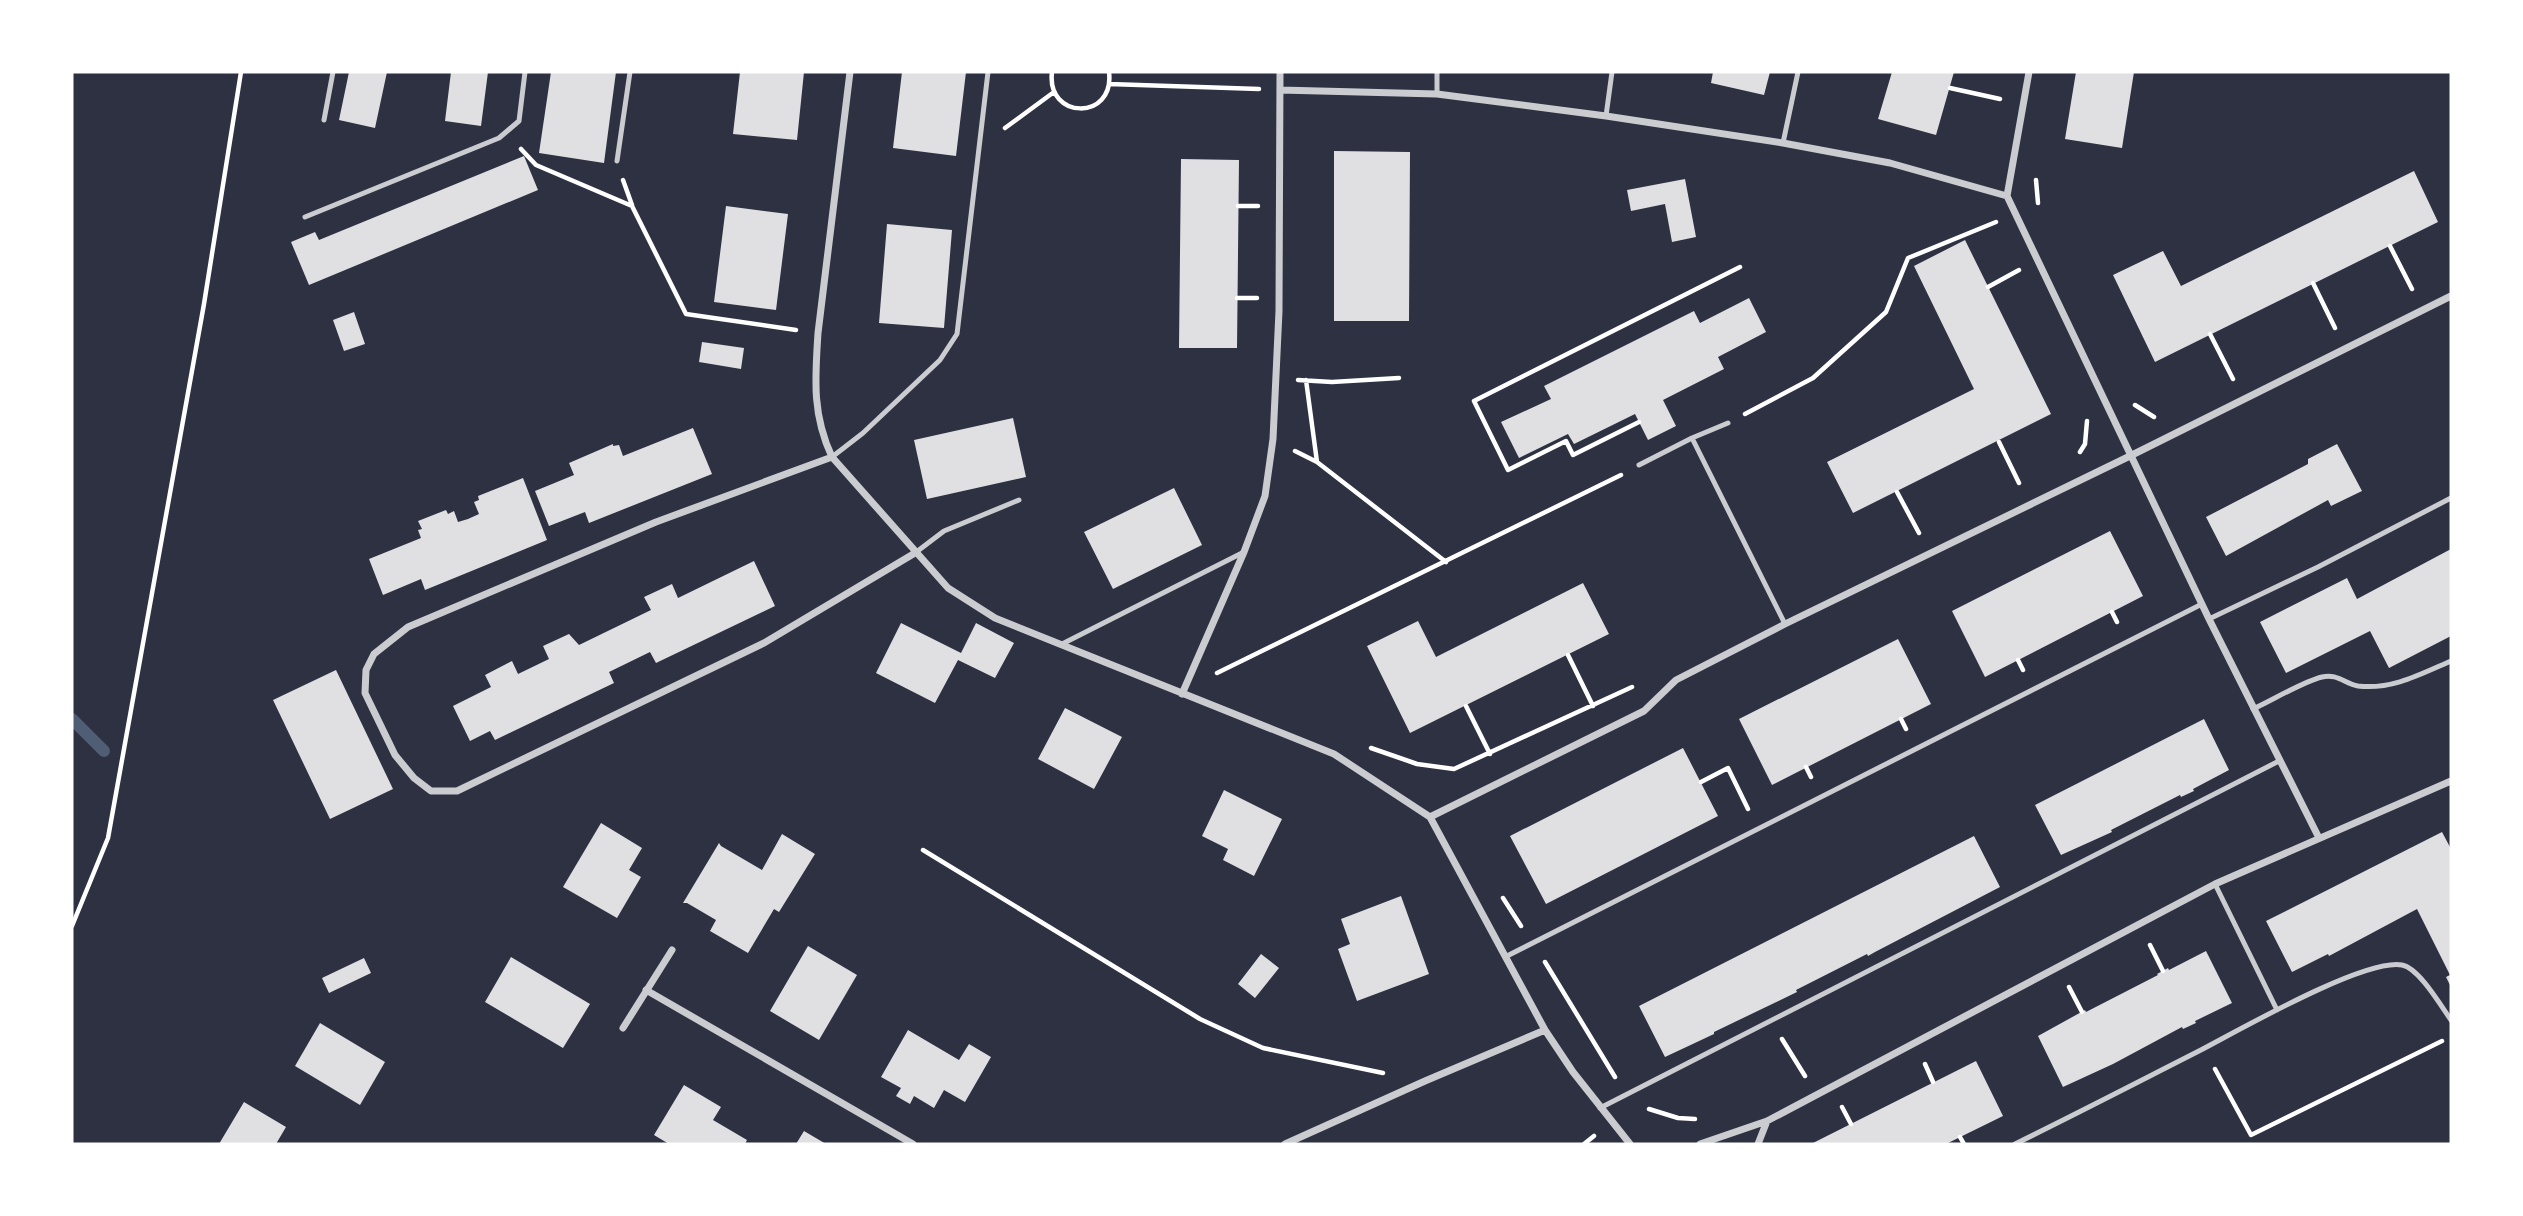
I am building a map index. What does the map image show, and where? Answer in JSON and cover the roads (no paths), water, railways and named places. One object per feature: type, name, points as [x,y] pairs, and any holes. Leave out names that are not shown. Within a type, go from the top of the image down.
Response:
[{"type":"street","points":[[850,72],[818,333],[816,369],[817,417],[832,457],[948,588],[995,618],[1334,754],[1430,817],[1545,1030],[1573,1072],[1629,1144]]},
{"type":"street","points":[[1182,694],[1244,552],[1265,496],[1273,439],[1279,310],[1280,72]]},
{"type":"street","points":[[2029,72],[2007,195],[2209,619],[2319,838]]},
{"type":"street","points":[[1280,90],[1437,94],[1606,116],[1783,143],[1890,163],[2007,195]]},
{"type":"street","points":[[1430,817],[1644,711],[1676,680],[1785,624],[2451,296]]},
{"type":"street","points":[[832,457],[656,523],[408,627],[374,654],[366,670],[365,693],[395,755],[414,778],[431,790],[457,791],[764,643],[915,553]]},
{"type":"street","points":[[1700,1144],[1767,1121],[2215,884],[2451,781]]},
{"type":"street","points":[[623,1028],[671,950]]},
{"type":"street","points":[[646,990],[913,1144]]},
{"type":"street","points":[[1287,1144],[1545,1030]]},
{"type":"street","points":[[1758,1144],[1767,1121]]},
{"type":"lane","points":[[324,120],[333,72]]},
{"type":"lane","points":[[305,217],[499,138],[520,121],[526,72]]},
{"type":"lane","points":[[617,161],[630,72]]},
{"type":"lane","points":[[832,457],[863,433],[940,360],[952,346],[957,334],[988,72]]},
{"type":"lane","points":[[1437,72],[1437,94]]},
{"type":"lane","points":[[1606,116],[1612,72]]},
{"type":"lane","points":[[1783,143],[1798,72]]},
{"type":"lane","points":[[1639,465],[1728,423]]},
{"type":"lane","points":[[1692,438],[1785,624]]},
{"type":"lane","points":[[2209,619],[2318,567],[2451,498]]},
{"type":"lane","points":[[915,553],[944,531],[1019,500]]},
{"type":"lane","points":[[1062,644],[1244,552]]},
{"type":"lane","points":[[1505,957],[2202,604]]},
{"type":"lane","points":[[2253,709],[2323,676],[2336,676],[2354,685],[2379,687],[2404,681],[2451,661]]},
{"type":"lane","points":[[1600,1108],[2278,761]]},
{"type":"lane","points":[[2215,884],[2277,1010]]},
{"type":"lane","points":[[2015,1144],[2277,1010],[2383,965],[2405,965],[2419,976],[2451,1020]]},
{"type":"waterway","points":[[72,719],[104,751]]}]
